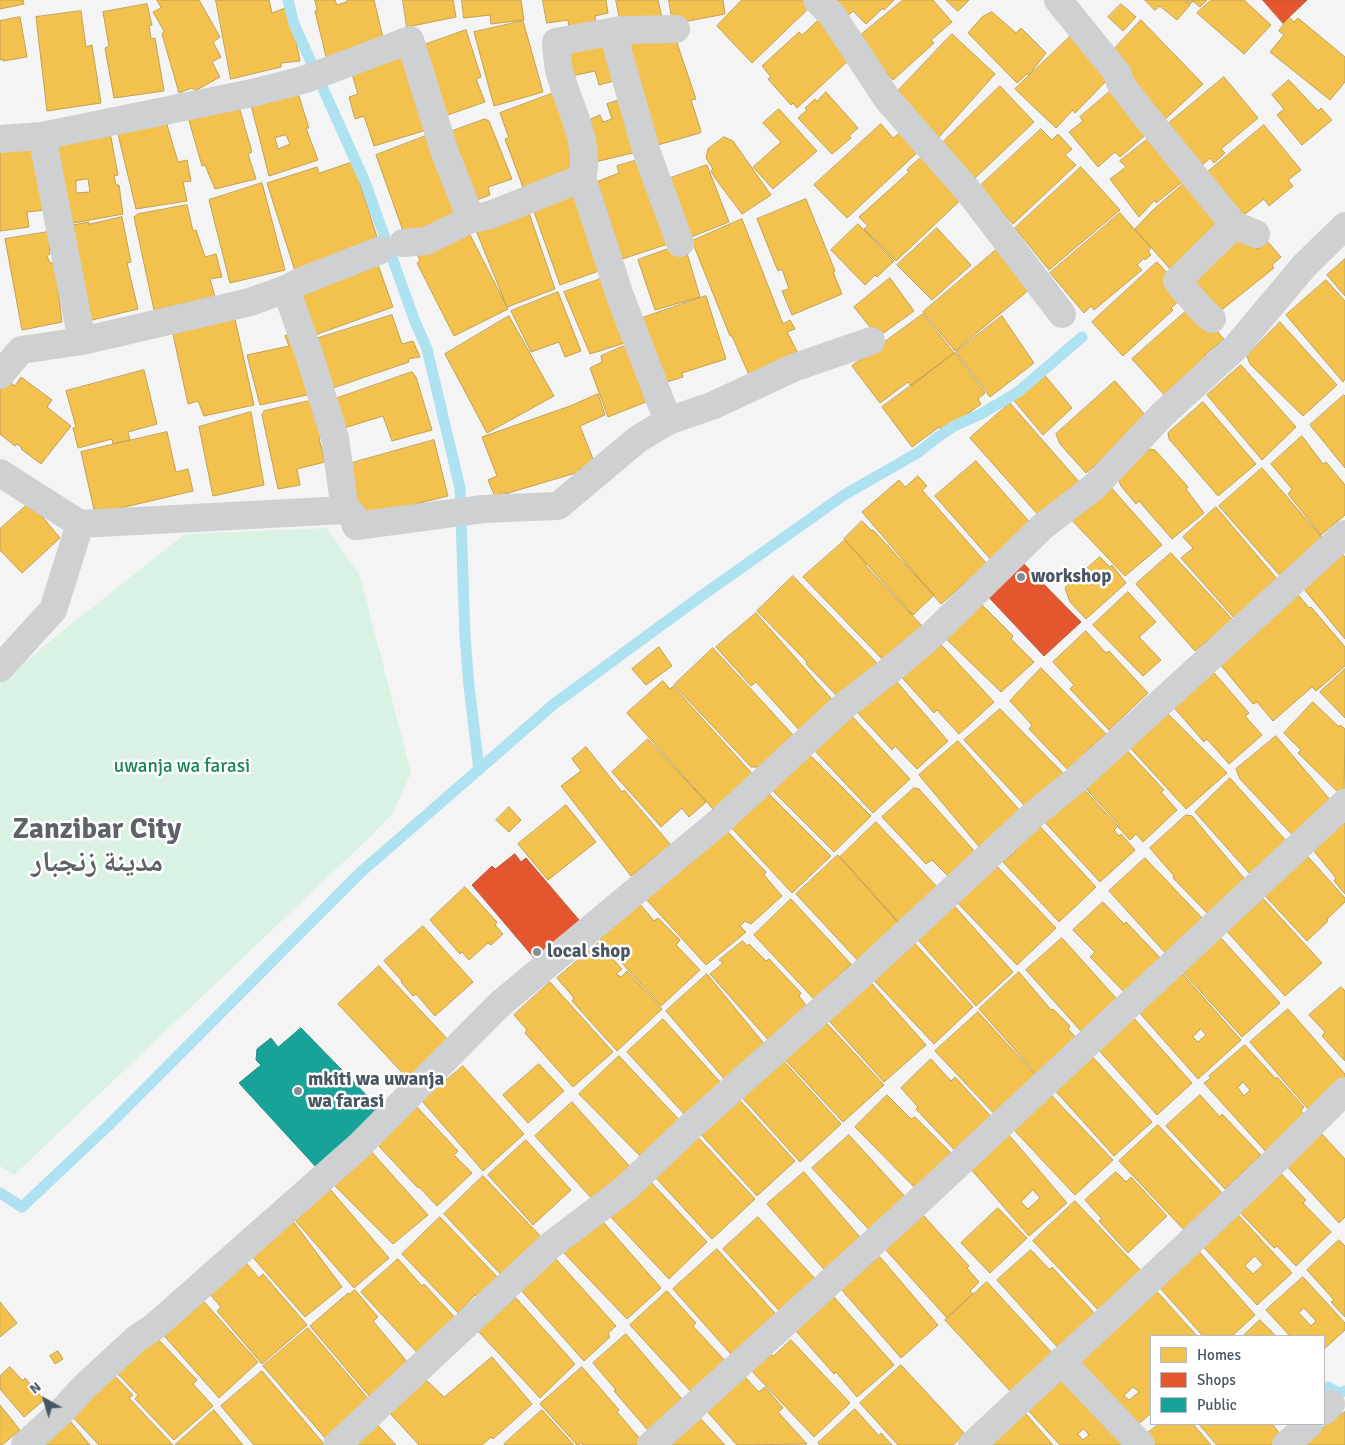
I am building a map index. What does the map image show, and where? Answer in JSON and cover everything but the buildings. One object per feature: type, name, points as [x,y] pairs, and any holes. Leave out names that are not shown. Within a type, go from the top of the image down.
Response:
[{"type":"street","points":[[817,0],[832,15],[888,100],[970,193],[1062,314]]},
{"type":"street","points":[[1058,0],[1118,74],[1120,83],[1144,114],[1245,230],[1177,280],[1212,319]]},
{"type":"street","points":[[668,421],[620,296],[582,178],[585,167],[584,149],[560,74],[556,42],[621,30],[676,29]]},
{"type":"street","points":[[621,30],[617,48],[647,153],[680,243]]},
{"type":"street","points":[[0,139],[42,136],[252,94],[309,79],[410,40],[445,153],[471,219]]},
{"type":"street","points":[[42,136],[82,341]]},
{"type":"street","points":[[0,374],[21,350],[82,341],[250,302],[392,247],[426,241],[471,219],[490,215],[582,178]]},
{"type":"street","points":[[25,1445],[136,1339],[154,1327],[359,1146],[500,1004],[720,821],[844,706],[933,634],[1042,527],[1095,486],[1162,415],[1236,347],[1305,265],[1345,226]]},
{"type":"street","points":[[286,289],[310,357],[335,438],[345,510]]},
{"type":"street","points":[[0,473],[80,524],[345,510],[352,514],[356,526],[483,509],[558,506],[638,439],[668,421],[714,405],[793,368],[871,341]]},
{"type":"street","points":[[0,668],[53,610],[80,524]]},
{"type":"street","points":[[337,1445],[551,1245],[625,1188],[691,1126],[783,1045],[1033,816],[1076,780],[1345,534]]},
{"type":"street","points":[[651,1445],[918,1202],[1345,803]]},
{"type":"street","points":[[972,1445],[1192,1240],[1345,1091]]},
{"type":"street","points":[[1061,1361],[1140,1445]]},
{"type":"street","points":[[1286,1445],[1308,1425]]},
{"type":"green space","name":"uwanja wa farasi","points":[[327,528],[360,576],[411,773],[393,813],[14,1175],[0,1166],[0,683],[185,534]]},
{"type":"waterway","points":[[288,0],[294,24],[365,182],[414,319],[427,349],[460,488],[465,637],[479,770]]},
{"type":"waterway","points":[[0,1193],[22,1207],[108,1126],[361,872],[554,704],[844,495],[919,452],[954,426],[981,414],[1018,392],[1082,337]]},
{"type":"waterway","points":[[1328,1387],[1338,1393],[1345,1391]]},
{"type":"place","name":"workshop","points":[[1021,577]]},
{"type":"place","name":"local shop","points":[[537,952]]},
{"type":"place","name":"mkiti wa uwanja wa farasi","points":[[298,1091]]},
{"type":"district","name":"Zanzibar City مدينة زنجبار","points":[[97,847]]}]
